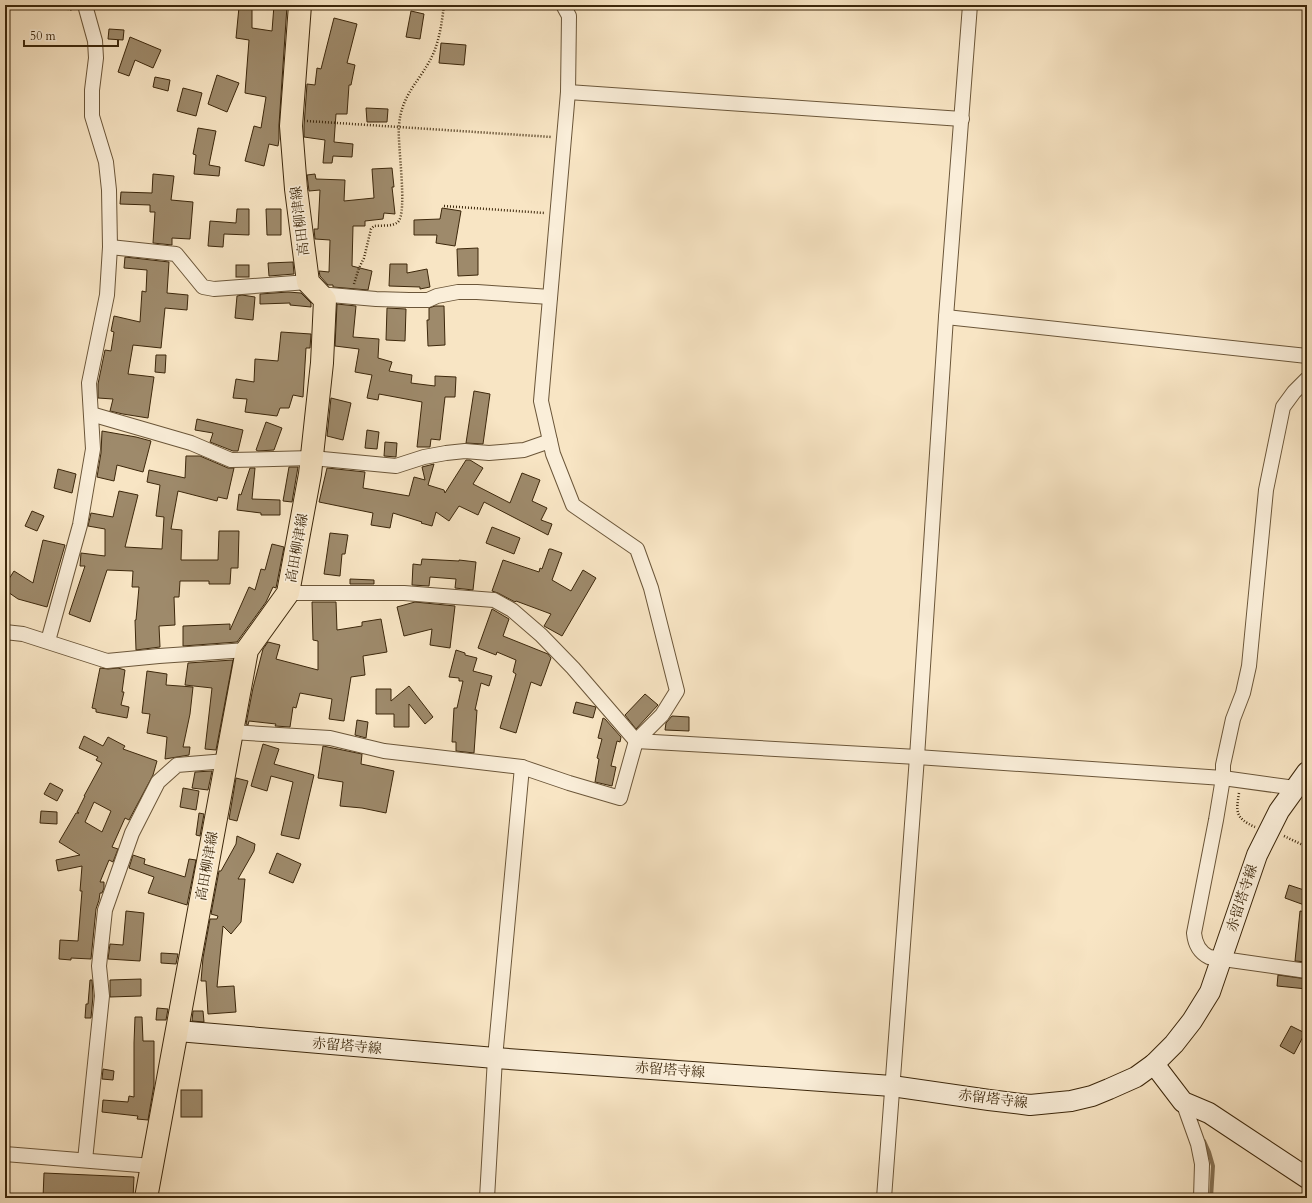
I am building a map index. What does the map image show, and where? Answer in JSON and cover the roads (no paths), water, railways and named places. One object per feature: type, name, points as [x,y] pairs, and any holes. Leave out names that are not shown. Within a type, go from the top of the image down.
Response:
[{"type":"main road","name":"高田柳津線","points":[[146,1198],[178,1031],[247,650],[288,593],[312,458],[322,363],[325,300],[314,288],[296,189],[291,121],[300,5]]},
{"type":"main road","name":"赤留塔寺線","points":[[178,1031],[496,1058],[892,1086],[1023,1104],[1071,1101],[1103,1092],[1136,1077],[1154,1064],[1174,1044],[1192,1021],[1210,992],[1257,855],[1279,811],[1307,772]]},
{"type":"main road","points":[[1154,1064],[1183,1102],[1209,1113],[1307,1178]]},
{"type":"street","points":[[231,732],[330,738],[384,751],[522,767],[569,784],[620,798],[636,741],[662,715],[677,691],[651,588],[637,549],[573,505],[553,454],[541,401],[568,92],[569,16],[563,5]]},
{"type":"street","points":[[884,1198],[917,757],[946,317],[970,5]]},
{"type":"street","points":[[48,641],[80,525],[93,449],[89,383],[107,295],[110,247],[109,190],[106,162],[92,116],[92,90],[96,58],[95,41],[86,9]]},
{"type":"street","points":[[568,92],[962,119]]},
{"type":"street","points":[[110,247],[176,254],[203,287],[214,289],[314,288],[353,297],[376,299],[428,300],[454,292],[550,297]]},
{"type":"street","points":[[946,317],[1307,356]]},
{"type":"street","points":[[1307,379],[1294,392],[1283,407],[1266,490],[1249,666],[1243,693],[1233,720],[1223,764],[1223,778],[1194,933],[1194,939],[1198,948],[1202,953],[1209,957],[1307,971]]},
{"type":"street","points":[[91,414],[190,444],[231,460],[312,458],[396,466],[424,457],[446,453],[465,451],[490,453],[524,450],[550,442]]},
{"type":"street","points":[[288,593],[404,593],[494,600],[512,610],[540,635],[573,668],[636,741],[917,757],[1223,778],[1295,788]]},
{"type":"street","points":[[5,632],[23,634],[48,641],[107,661],[247,650]]},
{"type":"street","points":[[85,1160],[102,996],[99,966],[105,910],[132,833],[158,782],[177,764],[226,761]]},
{"type":"street","points":[[487,1198],[496,1058],[522,767]]},
{"type":"street","points":[[1183,1102],[1198,1144],[1201,1158],[1201,1198]]},
{"type":"street","points":[[5,1154],[152,1166]]},
{"type":"waterway","points":[[1204,1141],[1213,1166],[1211,1198]]}]
